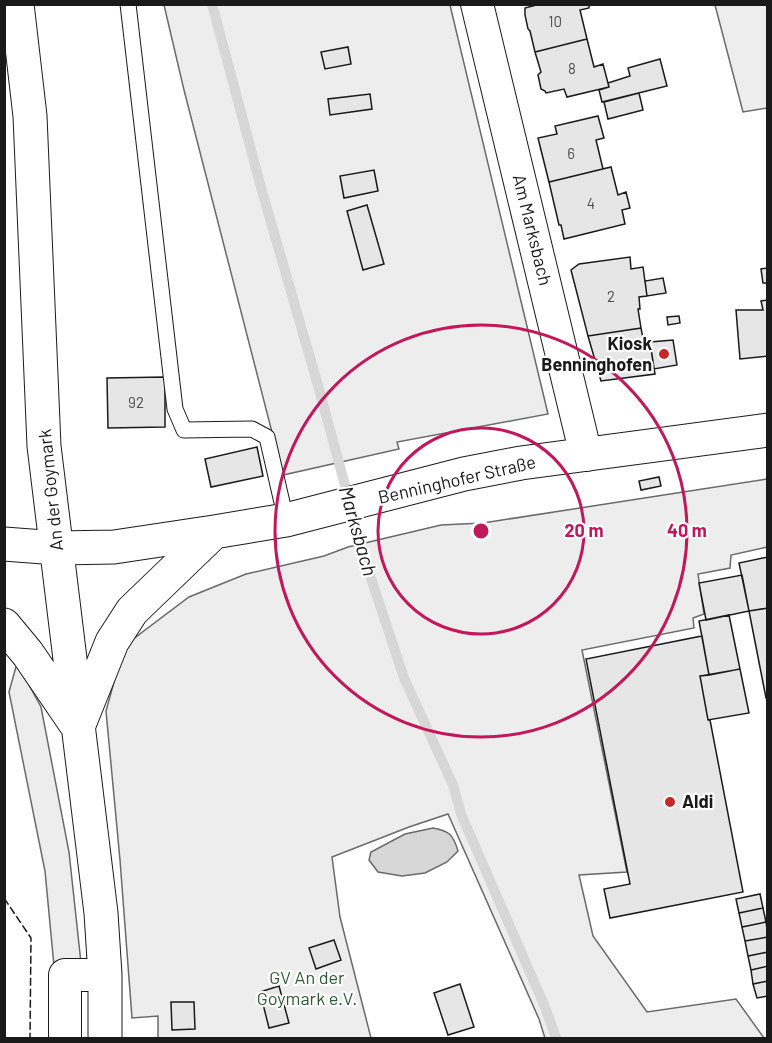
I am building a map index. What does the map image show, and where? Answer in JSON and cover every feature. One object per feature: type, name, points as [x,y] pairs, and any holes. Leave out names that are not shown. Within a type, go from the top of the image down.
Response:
[{"type":"main road","name":"An der Goymark","points":[[17,4],[30,116],[44,446],[101,913],[105,975],[105,1038]]},
{"type":"main road","name":"Benninghofer Straße","points":[[4,544],[57,548],[114,547],[286,520],[464,474],[521,463],[768,430]]},
{"type":"main road","points":[[78,727],[112,642],[132,611],[214,532]]},
{"type":"main road","points":[[4,625],[28,654],[78,727]]},
{"type":"street","name":"Am Marksbach","points":[[477,4],[586,455]]},
{"type":"street","points":[[65,1038],[65,975],[105,975]]},
{"type":"lane","points":[[128,4],[175,409],[184,430],[252,429],[267,437],[286,520]]},
{"type":"shaded area","points":[[164,5],[450,5],[548,414],[397,442],[399,449],[283,475]]},
{"type":"shaded area","points":[[715,5],[767,5],[767,108],[743,112]]},
{"type":"shaded area","points":[[767,479],[767,547],[731,555],[730,568],[698,574],[704,614],[693,618],[694,628],[582,650],[627,872],[579,875],[593,936],[647,1012],[736,999],[764,1038],[545,1038],[539,1019],[448,814],[332,857],[340,917],[371,1038],[158,1038],[158,1016],[132,1018],[106,711],[124,646],[189,597],[246,574],[324,556],[348,547],[441,525],[483,523]]},
{"type":"shaded area","points":[[17,663],[41,707],[69,852],[81,963],[54,966],[45,871],[9,692]]},
{"type":"shaded area","points":[[433,828],[450,834],[458,851],[447,862],[425,873],[402,876],[378,872],[369,860],[371,852],[405,834]]},
{"type":"building","points":[[540,4],[589,4],[589,8],[580,10],[587,39],[535,52],[525,8]]},
{"type":"building","points":[[587,39],[594,67],[603,64],[609,87],[567,97],[564,89],[546,93],[541,89],[538,75],[541,72],[535,52]]},
{"type":"building","points":[[348,47],[351,64],[325,69],[321,52]]},
{"type":"building","points":[[660,59],[667,86],[602,102],[599,90],[609,87],[608,83],[630,76],[628,68]]},
{"type":"building","points":[[639,93],[643,110],[608,119],[604,102]]},
{"type":"building","points":[[370,94],[372,109],[330,115],[328,99]]},
{"type":"building","points":[[598,116],[604,138],[596,140],[603,169],[549,182],[538,138],[557,134],[555,126]]},
{"type":"building","points":[[611,167],[618,195],[626,192],[630,208],[622,210],[625,224],[564,239],[549,182]]},
{"type":"building","points":[[374,170],[378,191],[344,198],[340,176]]},
{"type":"building","points":[[367,205],[384,264],[363,270],[347,211]]},
{"type":"building","points":[[630,257],[631,269],[643,267],[647,296],[639,297],[641,328],[588,336],[571,270],[579,264]]},
{"type":"building","points":[[768,268],[768,295],[767,283],[763,283],[761,269]]},
{"type":"building","points":[[663,278],[666,293],[647,296],[645,281]]},
{"type":"building","points":[[768,300],[768,356],[740,359],[736,310],[763,310],[761,301]]},
{"type":"building","points":[[679,316],[680,323],[668,325],[667,317]]},
{"type":"building","points":[[641,328],[644,344],[650,342],[655,374],[601,381],[588,336]]},
{"type":"building","name":"Kiosk Benninghofen","points":[[673,340],[677,365],[654,369],[650,342]]},
{"type":"building","points":[[165,377],[165,427],[108,428],[107,378]]},
{"type":"building","points":[[257,447],[263,476],[211,487],[205,459]]},
{"type":"building","points":[[659,477],[661,486],[641,490],[639,481]]},
{"type":"building","points":[[768,557],[768,608],[749,611],[739,563]]},
{"type":"building","points":[[742,575],[749,611],[706,620],[699,583]]},
{"type":"building","points":[[768,608],[768,698],[766,698],[749,611]]},
{"type":"building","points":[[729,615],[740,669],[709,675],[699,621]]},
{"type":"building","name":"Aldi","points":[[702,636],[709,675],[700,676],[743,892],[610,918],[604,889],[630,884],[586,659]]},
{"type":"building","points":[[740,669],[749,713],[708,720],[700,676]]},
{"type":"building","points":[[760,894],[763,908],[739,913],[736,899]]},
{"type":"building","points":[[763,908],[766,922],[742,927],[739,913]]},
{"type":"building","points":[[766,922],[768,937],[745,941],[742,927]]},
{"type":"building","points":[[768,937],[768,952],[748,956],[745,941]]},
{"type":"building","points":[[334,940],[341,960],[316,969],[309,948]]},
{"type":"building","points":[[768,952],[768,966],[751,970],[748,956]]},
{"type":"building","points":[[768,966],[768,981],[753,984],[751,970]]},
{"type":"building","points":[[768,981],[768,996],[757,998],[753,984]]},
{"type":"building","points":[[460,984],[474,1027],[448,1035],[434,993]]},
{"type":"building","points":[[279,986],[289,1023],[269,1028],[260,992]]},
{"type":"building","points":[[171,1002],[194,1002],[195,1029],[172,1030]]},
{"type":"waterway","name":"Marksbach","points":[[212,4],[366,563],[404,678],[453,785],[461,814],[545,1007],[556,1038]]},
{"type":"fence","points":[[4,898],[31,938],[30,1038]]},
{"type":"place","name":"Kiosk Benninghofen","points":[[664,354]]},
{"type":"place","name":"Aldi","points":[[670,802]]},
{"type":"park label","name":"GV An der Goymark e.V.","points":[[307,988]]}]
